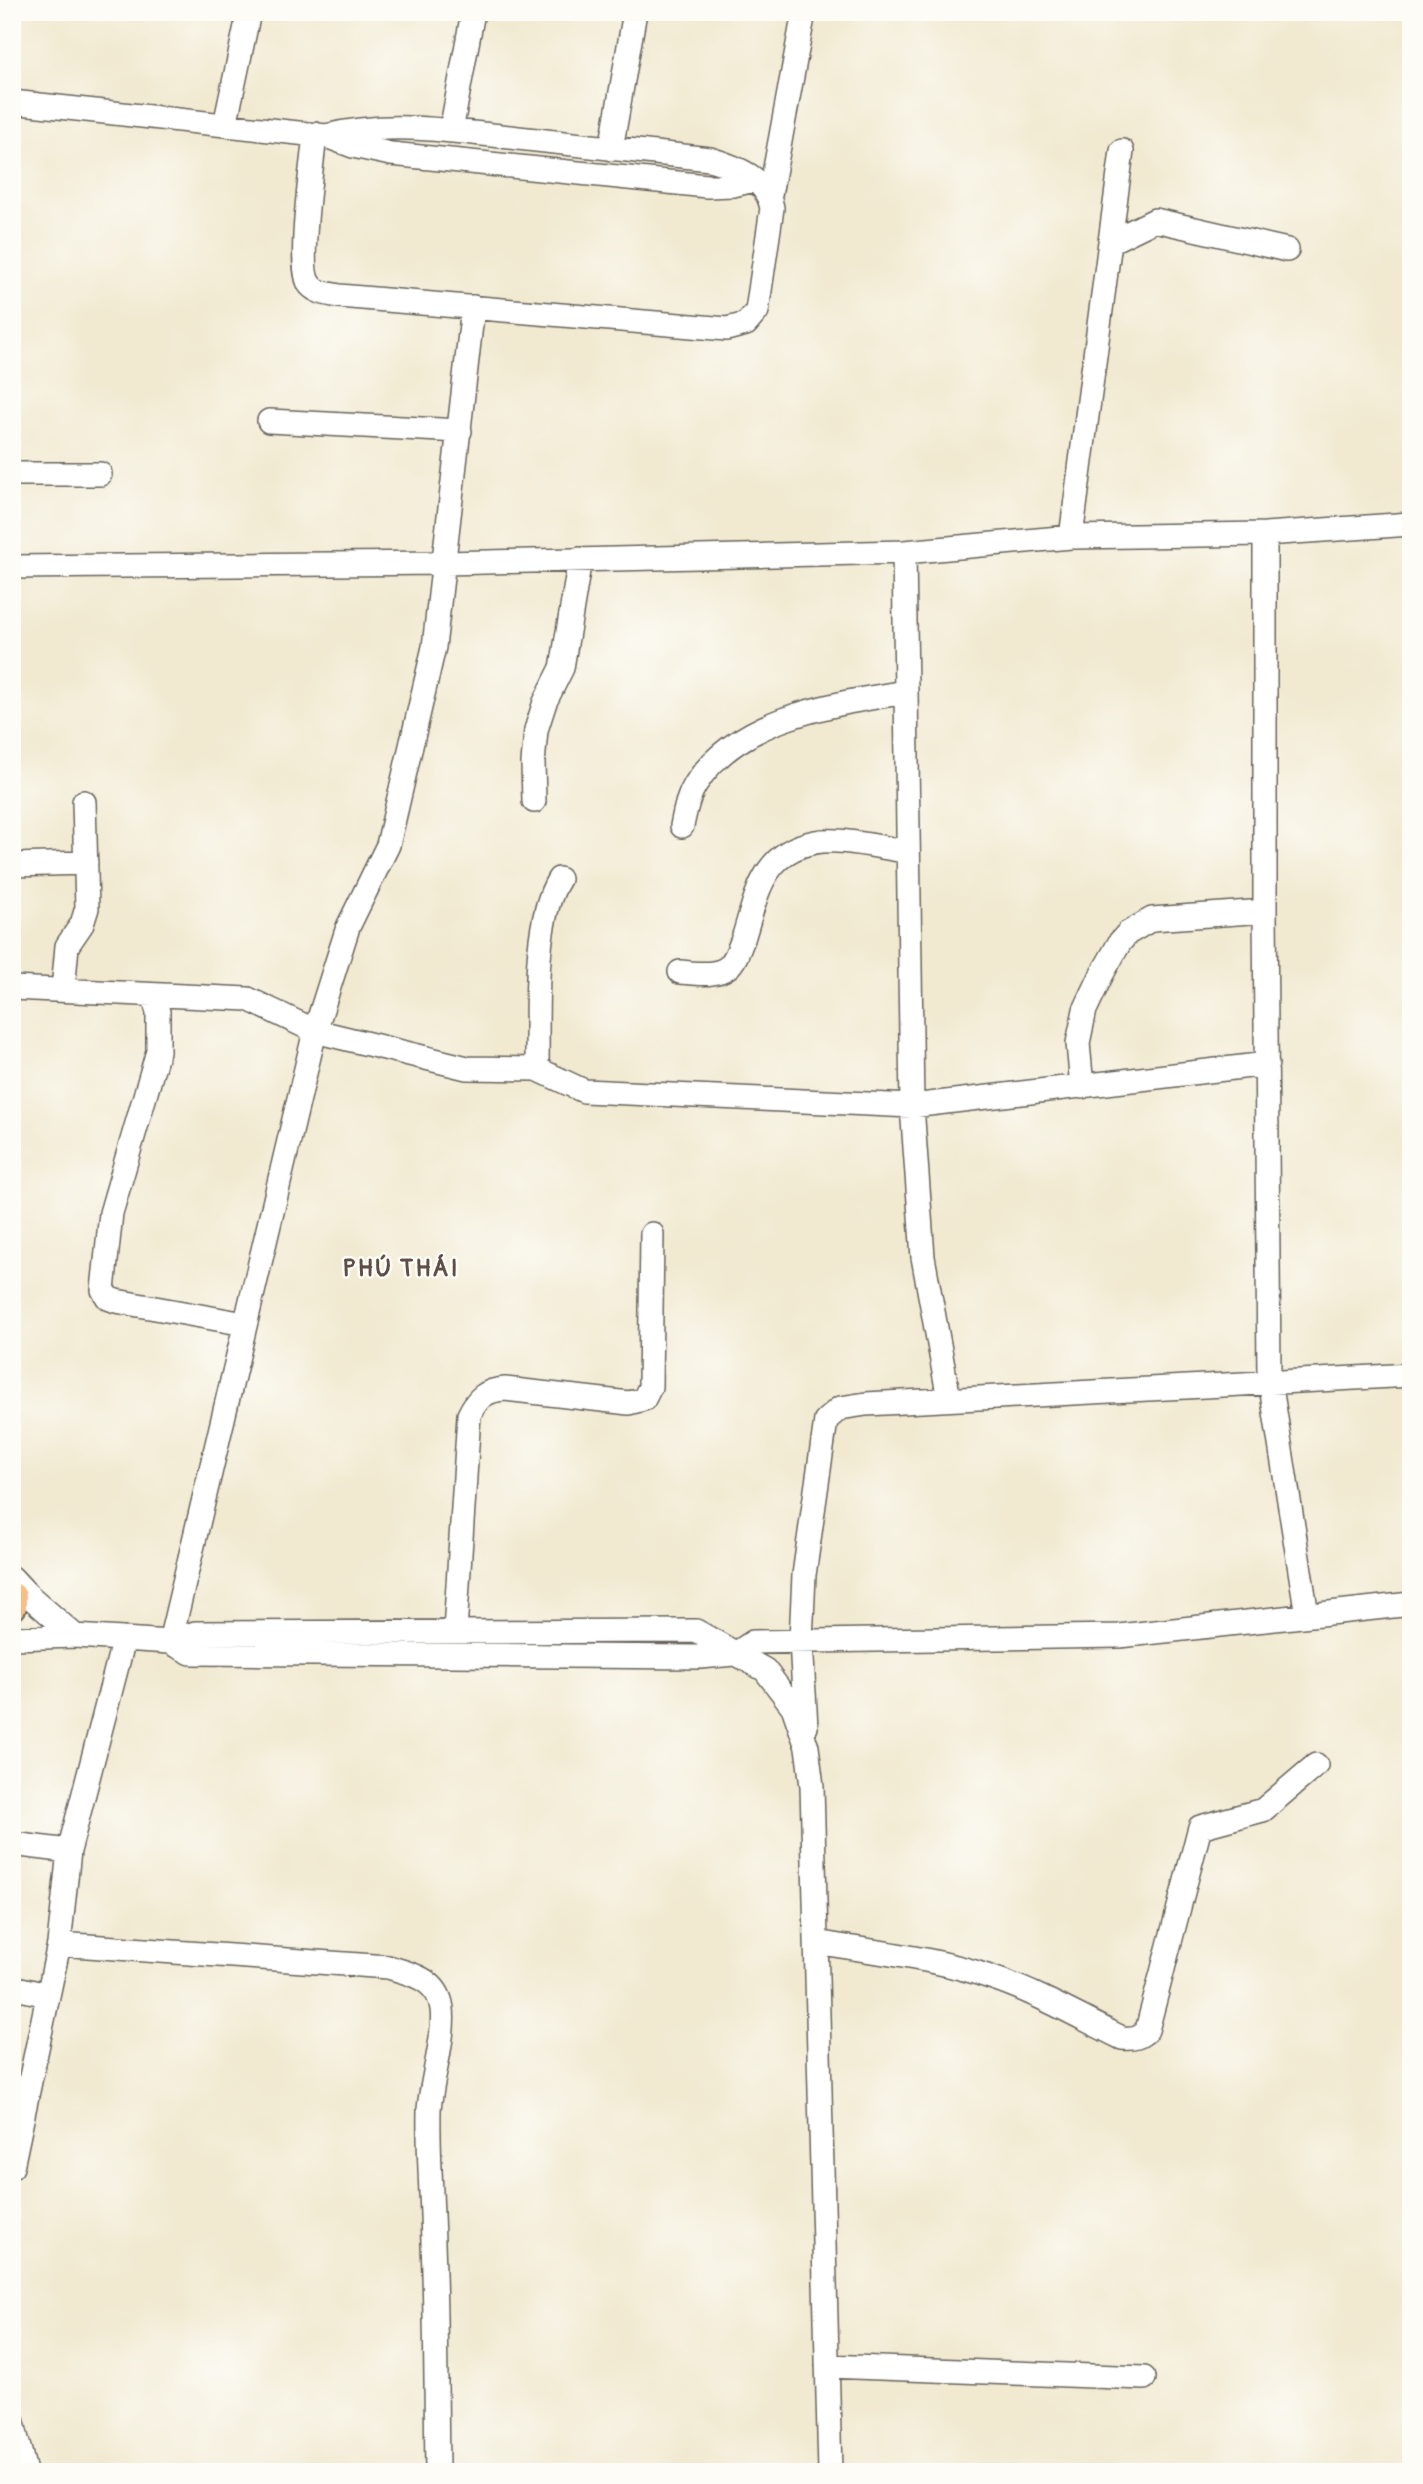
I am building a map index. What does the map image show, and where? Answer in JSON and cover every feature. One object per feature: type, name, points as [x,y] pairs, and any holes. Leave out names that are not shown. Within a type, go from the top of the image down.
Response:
[{"type":"main road","points":[[12,1597],[12,1606]]},
{"type":"street","points":[[225,125],[249,12]]},
{"type":"street","points":[[451,131],[473,12]]},
{"type":"street","points":[[611,149],[635,12]]},
{"type":"street","points":[[762,187],[804,12]]},
{"type":"street","points":[[12,102],[321,135],[391,154],[450,161],[707,186],[762,187]]},
{"type":"street","points":[[393,127],[451,131],[710,159],[737,167],[762,187],[772,208],[757,311],[746,324],[727,328],[339,296],[315,290],[307,282],[303,254],[321,135],[355,128],[393,127]]},
{"type":"street","points":[[1071,537],[1122,151]]},
{"type":"street","points":[[1110,242],[1155,220],[1287,250]]},
{"type":"street","points":[[170,1642],[315,1031],[348,927],[388,845],[434,647],[473,307]]},
{"type":"street","points":[[269,421],[460,431]]},
{"type":"street","points":[[12,474],[100,474]]},
{"type":"street","points":[[12,567],[445,563],[904,552],[1071,537],[1265,534],[1411,524]]},
{"type":"street","points":[[1265,534],[1269,1374],[1307,1615]]},
{"type":"street","points":[[904,552],[912,1106],[923,1258],[949,1399]]},
{"type":"street","points":[[534,801],[536,730],[545,702],[562,668],[580,559]]},
{"type":"street","points":[[682,826],[686,803],[694,786],[710,765],[742,740],[760,730],[812,712],[906,692]]},
{"type":"street","points":[[62,990],[67,946],[86,916],[84,802]]},
{"type":"street","points":[[680,972],[705,974],[728,967],[738,952],[763,878],[772,863],[783,855],[806,844],[830,840],[907,850]]},
{"type":"street","points":[[12,865],[86,863]]},
{"type":"street","points":[[537,1069],[542,924],[552,890],[559,880]]},
{"type":"street","points":[[1082,1087],[1078,1043],[1085,1010],[1102,974],[1128,933],[1152,919],[1265,911]]},
{"type":"street","points":[[12,988],[248,999],[315,1031],[467,1068],[537,1069],[584,1091],[912,1106],[1267,1063]]},
{"type":"street","points":[[153,995],[158,1012],[158,1051],[111,1213],[103,1290],[108,1298],[116,1301],[245,1324]]},
{"type":"street","points":[[455,1631],[469,1415],[475,1402],[484,1394],[505,1388],[629,1403],[644,1399],[650,1387],[652,1234]]},
{"type":"street","points":[[830,2472],[813,1786],[807,1747],[801,1641],[804,1575],[826,1420],[839,1408],[866,1404],[1411,1375]]},
{"type":"street","points":[[12,1578],[75,1636]]},
{"type":"street","points":[[170,1642],[191,1653],[700,1657],[735,1654],[753,1642],[1119,1636],[1411,1604]]},
{"type":"street","points":[[12,1638],[75,1636],[170,1642],[195,1633],[696,1631],[765,1670],[793,1707],[807,1747]]},
{"type":"street","points":[[12,2167],[59,1944],[69,1851],[124,1639]]},
{"type":"street","points":[[816,1942],[947,1965],[988,1976],[1024,1989],[1122,2039],[1132,2039],[1147,2029],[1200,1827],[1264,1810],[1316,1765]]},
{"type":"street","points":[[12,1844],[69,1851]]},
{"type":"street","points":[[59,1944],[388,1967],[414,1975],[430,1984],[439,1996],[443,2008],[441,2031],[429,2110],[436,2324],[437,2472]]},
{"type":"street","points":[[12,1987],[47,1995]]},
{"type":"street","points":[[827,2366],[1144,2378]]},
{"type":"street","points":[[12,2419],[25,2472]]},
{"type":"district","name":"PHÚ THÁI","points":[[401,1268]]}]
